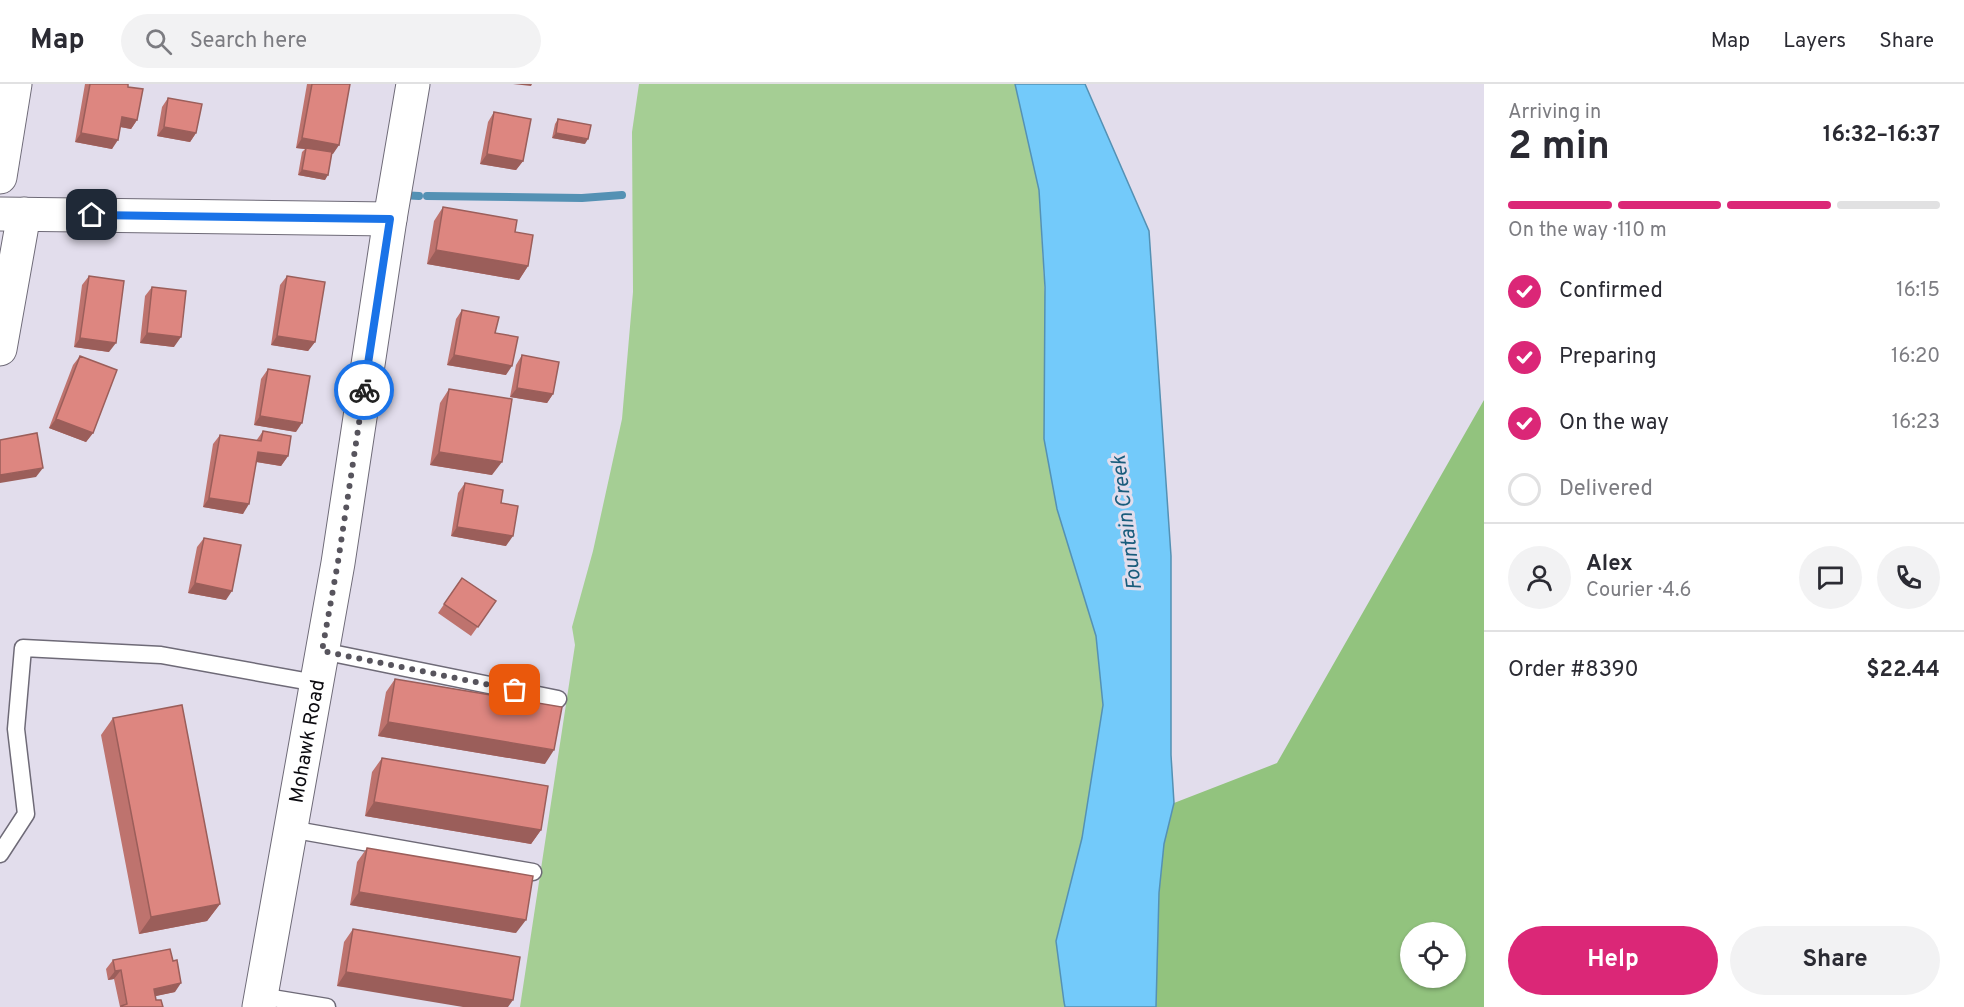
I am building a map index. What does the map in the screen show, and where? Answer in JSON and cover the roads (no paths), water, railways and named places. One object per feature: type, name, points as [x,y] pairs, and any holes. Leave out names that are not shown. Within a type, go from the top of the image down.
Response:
[{"type":"street","points":[[0,177],[15,84]]},
{"type":"street","name":"Mohawk Road","points":[[260,1001],[338,562],[413,84]]},
{"type":"street","points":[[0,349],[12,214],[390,219]]},
{"type":"lane","points":[[0,854],[26,814],[16,729],[23,648],[161,655],[316,683]]},
{"type":"lane","points":[[322,651],[558,699]]},
{"type":"lane","points":[[290,829],[533,872]]},
{"type":"lane","points":[[260,1001],[327,1007]]},
{"type":"water","name":"Fountain Creek","points":[[1015,84],[1085,84],[1149,231],[1171,556],[1171,755],[1174,803],[1164,844],[1159,893],[1156,1007],[1065,1007],[1064,1002],[1056,941],[1082,838],[1103,705],[1096,636],[1057,509],[1044,439],[1045,287],[1039,190]]},
{"type":"waterway","points":[[401,195],[419,196]]},
{"type":"waterway","points":[[427,196],[582,198],[622,195]]}]
